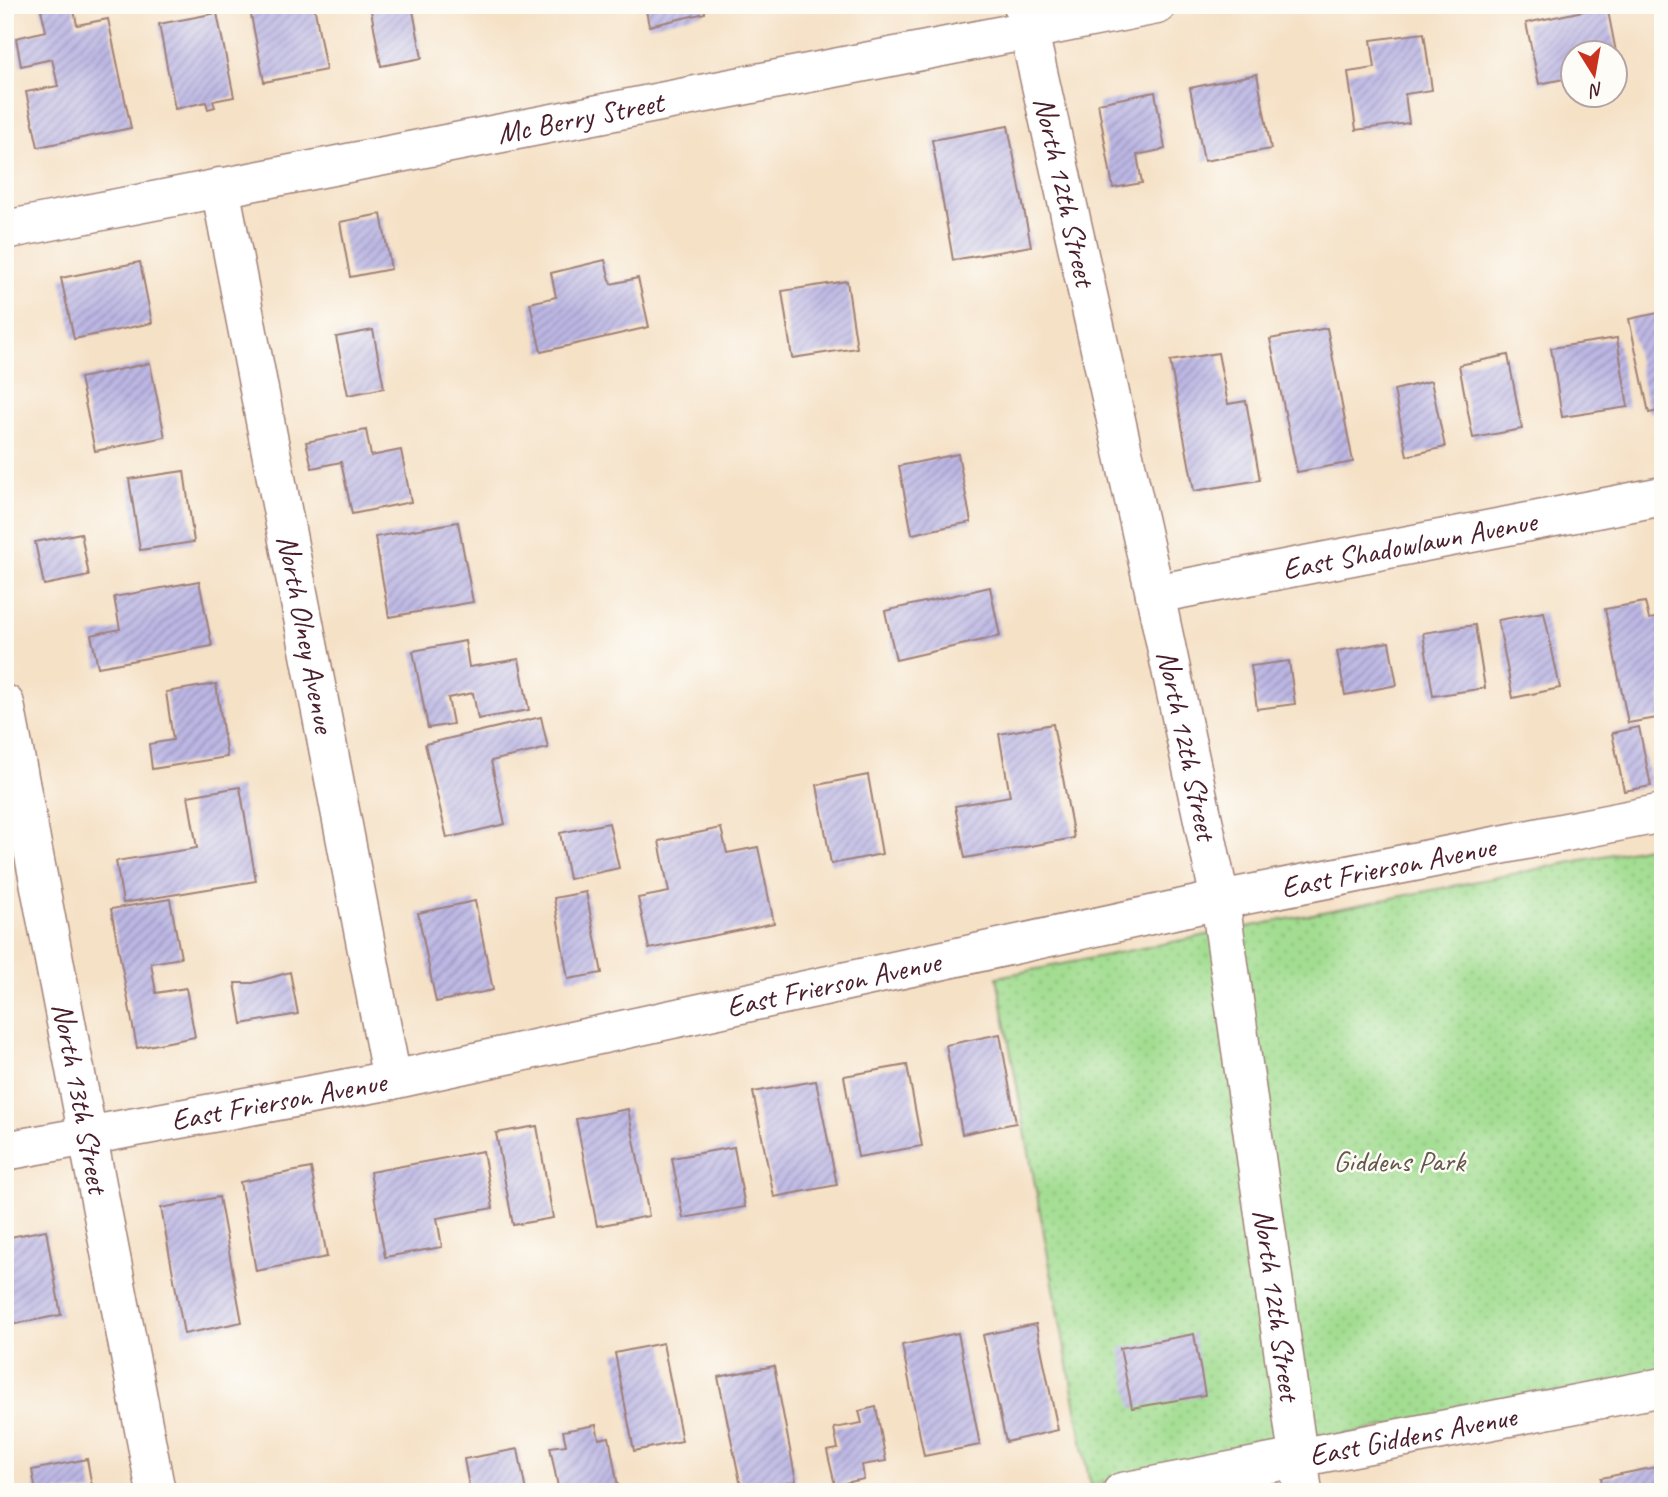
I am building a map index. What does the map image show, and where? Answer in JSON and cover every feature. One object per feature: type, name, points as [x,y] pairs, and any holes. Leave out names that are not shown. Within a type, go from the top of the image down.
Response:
[{"type":"street","name":"Mc Berry Street","points":[[5,230],[1025,18],[1157,5]]},
{"type":"street","name":"North 12th Street","points":[[1025,18],[1156,594],[1220,900],[1300,1475]]},
{"type":"street","name":"North Olney Avenue","points":[[220,187],[392,1080]]},
{"type":"street","name":"East Shadowlawn Avenue","points":[[1156,594],[1663,496]]},
{"type":"street","name":"North 13th Street","points":[[5,704],[156,1492]]},
{"type":"street","name":"East Frierson Avenue","points":[[5,1151],[392,1080],[1220,900],[1663,813]]},
{"type":"street","name":"East Giddens Avenue","points":[[1122,1492],[1300,1475],[1663,1388]]},
{"type":"green space","name":"Giddens Park","points":[[1663,844],[1663,1372],[1090,1485],[997,977]]},
{"type":"building","points":[[40,5],[73,5],[77,25],[108,19],[131,128],[38,147],[26,92],[58,86],[52,59],[21,66],[16,38],[46,31]]},
{"type":"building","points":[[249,5],[314,5],[326,70],[264,82]]},
{"type":"building","points":[[370,5],[412,5],[422,58],[381,66]]},
{"type":"building","points":[[645,5],[704,5],[705,13],[649,26]]},
{"type":"building","points":[[1607,6],[1613,38],[1560,38],[1560,80],[1539,84],[1526,23]]},
{"type":"building","points":[[217,13],[234,97],[213,101],[215,107],[208,109],[206,102],[175,109],[159,24]]},
{"type":"building","points":[[1424,33],[1432,90],[1405,94],[1409,123],[1356,130],[1348,72],[1375,68],[1371,40]]},
{"type":"building","points":[[1257,74],[1271,149],[1204,161],[1190,88]]},
{"type":"building","points":[[1155,92],[1165,149],[1137,155],[1142,183],[1113,188],[1098,103]]},
{"type":"building","points":[[1008,126],[1031,246],[953,260],[932,140]]},
{"type":"building","points":[[381,214],[391,269],[350,277],[340,222]]},
{"type":"building","points":[[605,260],[611,284],[638,278],[649,327],[541,352],[530,303],[556,297],[551,273]]},
{"type":"building","points":[[140,262],[152,323],[74,339],[61,278]]},
{"type":"building","points":[[847,281],[857,348],[792,358],[782,291]]},
{"type":"building","points":[[1663,312],[1663,410],[1649,413],[1629,319]]},
{"type":"building","points":[[1327,328],[1353,462],[1297,472],[1270,339]]},
{"type":"building","points":[[373,330],[384,388],[348,395],[336,337]]},
{"type":"building","points":[[1617,338],[1628,407],[1562,417],[1551,348]]},
{"type":"building","points":[[1218,353],[1228,404],[1246,401],[1260,480],[1194,491],[1170,361]]},
{"type":"building","points":[[1508,355],[1522,429],[1473,438],[1459,365]]},
{"type":"building","points":[[150,363],[165,437],[95,451],[80,378]]},
{"type":"building","points":[[1431,381],[1445,447],[1407,456],[1394,390]]},
{"type":"building","points":[[366,430],[371,456],[401,450],[411,502],[352,514],[341,462],[312,468],[306,442]]},
{"type":"building","points":[[958,454],[971,522],[912,534],[899,466]]},
{"type":"building","points":[[184,471],[194,542],[140,550],[129,479]]},
{"type":"building","points":[[458,522],[473,602],[389,617],[375,537]]},
{"type":"building","points":[[81,533],[89,576],[44,585],[35,542]]},
{"type":"building","points":[[199,581],[212,646],[98,667],[91,635],[120,629],[114,597]]},
{"type":"building","points":[[990,587],[1000,636],[896,660],[885,611]]},
{"type":"building","points":[[1645,602],[1649,619],[1663,617],[1663,691],[1660,691],[1663,717],[1628,723],[1605,609]]},
{"type":"building","points":[[1544,612],[1560,688],[1513,698],[1498,620]]},
{"type":"building","points":[[1475,625],[1485,688],[1433,696],[1423,633]]},
{"type":"building","points":[[465,641],[469,667],[519,659],[529,710],[478,719],[473,693],[448,698],[453,724],[428,728],[413,651]]},
{"type":"building","points":[[1389,642],[1397,685],[1345,695],[1337,651]]},
{"type":"building","points":[[1289,661],[1295,704],[1257,709],[1251,666]]},
{"type":"building","points":[[216,684],[227,757],[152,769],[149,744],[173,740],[166,692]]},
{"type":"building","points":[[541,717],[548,748],[491,761],[505,824],[447,838],[425,744]]},
{"type":"building","points":[[1053,724],[1074,838],[965,858],[955,806],[1010,796],[999,734]]},
{"type":"building","points":[[1639,727],[1651,786],[1624,791],[1612,733]]},
{"type":"building","points":[[868,775],[882,854],[831,864],[817,785]]},
{"type":"building","points":[[240,787],[256,881],[123,903],[116,861],[197,848],[188,796]]},
{"type":"building","points":[[609,823],[619,868],[569,879],[560,833]]},
{"type":"building","points":[[721,828],[727,853],[758,847],[774,923],[649,949],[638,898],[669,892],[659,841]]},
{"type":"building","points":[[586,892],[602,973],[568,979],[554,898]]},
{"type":"building","points":[[170,899],[181,958],[151,963],[156,993],[186,988],[195,1037],[137,1048],[111,909]]},
{"type":"building","points":[[475,901],[493,990],[436,1002],[418,913]]},
{"type":"building","points":[[290,972],[298,1014],[242,1024],[235,983],[253,983]]},
{"type":"building","points":[[1000,1034],[1016,1123],[962,1134],[946,1045]]},
{"type":"building","points":[[907,1065],[922,1146],[858,1157],[844,1076]]},
{"type":"building","points":[[816,1081],[837,1185],[774,1197],[753,1092]]},
{"type":"building","points":[[628,1109],[649,1216],[597,1226],[576,1119]]},
{"type":"building","points":[[537,1126],[553,1218],[513,1225],[496,1133]]},
{"type":"building","points":[[734,1147],[745,1207],[683,1218],[672,1158]]},
{"type":"building","points":[[483,1151],[493,1208],[437,1218],[442,1247],[385,1257],[370,1172]]},
{"type":"building","points":[[311,1168],[327,1257],[256,1271],[240,1182]]},
{"type":"building","points":[[219,1197],[242,1322],[184,1334],[161,1208]]},
{"type":"building","points":[[46,1230],[61,1315],[5,1326],[5,1238]]},
{"type":"building","points":[[1036,1324],[1058,1430],[1006,1442],[983,1335]]},
{"type":"building","points":[[958,1333],[980,1445],[924,1456],[902,1345]]},
{"type":"building","points":[[1194,1334],[1205,1395],[1132,1408],[1120,1348]]},
{"type":"building","points":[[663,1343],[682,1441],[634,1451],[615,1353]]},
{"type":"building","points":[[774,1366],[796,1481],[742,1491],[718,1377]]},
{"type":"building","points":[[876,1407],[886,1461],[862,1465],[864,1479],[835,1485],[827,1451],[838,1449],[834,1428],[862,1423],[859,1411]]},
{"type":"building","points":[[596,1425],[599,1439],[609,1437],[619,1492],[559,1492],[550,1447],[566,1445],[563,1431]]},
{"type":"building","points":[[518,1449],[526,1492],[470,1492],[464,1459]]},
{"type":"building","points":[[87,1459],[93,1492],[36,1492],[32,1470]]},
{"type":"building","points":[[1661,1466],[1663,1492],[1603,1492],[1601,1478]]}]
